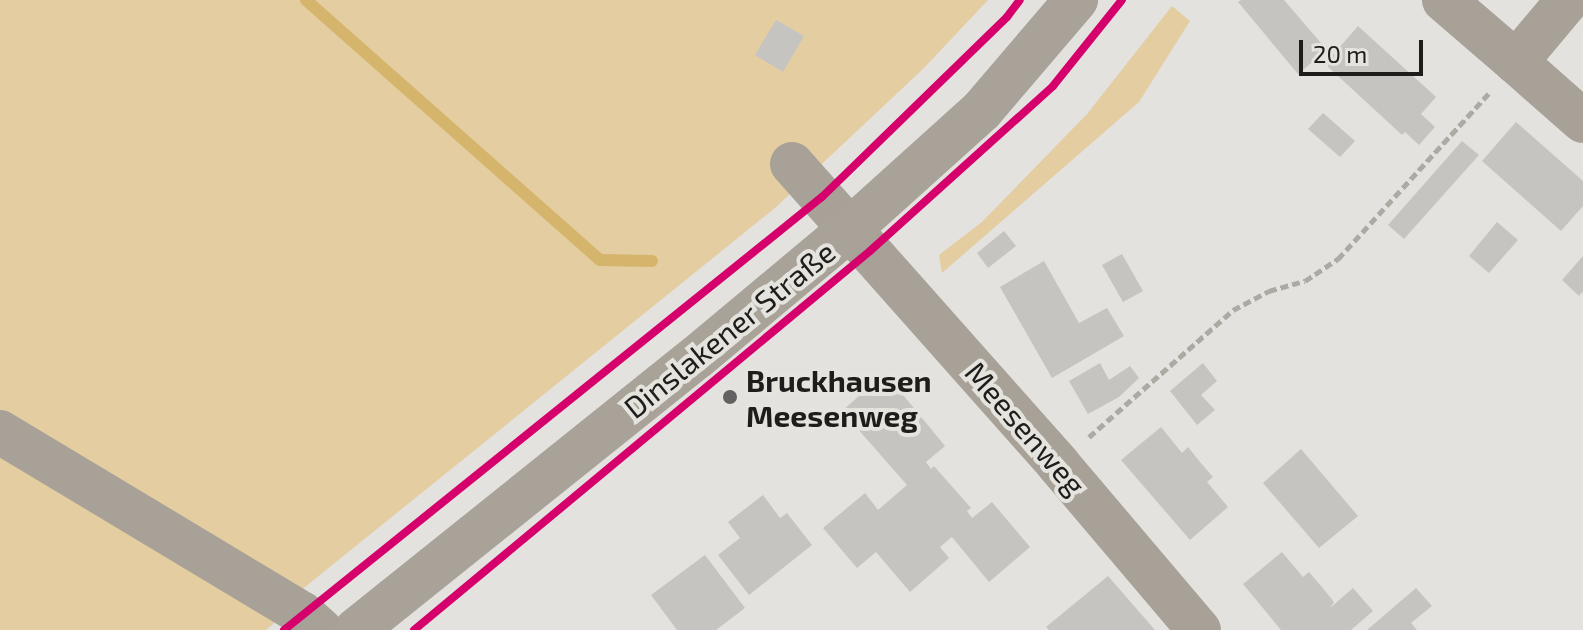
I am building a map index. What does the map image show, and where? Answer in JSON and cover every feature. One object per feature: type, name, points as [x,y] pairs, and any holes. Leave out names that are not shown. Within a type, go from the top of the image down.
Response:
[{"type":"main road","name":"Dinslakener Straße","points":[[356,630],[850,229],[982,110],[1076,0]]},
{"type":"street","points":[[1444,0],[1583,121]]},
{"type":"street","points":[[1516,62],[1568,0]]},
{"type":"street","name":"Meesenweg","points":[[792,164],[1058,464],[1199,630]]},
{"type":"street","points":[[0,432],[303,614],[321,630]]},
{"type":"path","points":[[1058,464],[1233,310],[1269,291],[1305,281],[1338,259],[1516,62]]},
{"type":"shaded area","points":[[0,0],[988,0],[924,68],[775,208],[295,595],[0,421]]},
{"type":"shaded area","points":[[1172,6],[1190,21],[1139,102],[942,273],[939,255],[982,222],[1087,114]]},
{"type":"shaded area","points":[[0,440],[279,619],[266,630],[0,630]]},
{"type":"building","points":[[1284,0],[1327,50],[1298,74],[1238,2]]},
{"type":"building","points":[[776,20],[804,36],[783,72],[755,55]]},
{"type":"building","points":[[1358,26],[1436,97],[1421,114],[1435,127],[1419,145],[1405,132],[1402,135],[1325,64]]},
{"type":"building","points":[[1323,113],[1355,141],[1340,157],[1308,129]]},
{"type":"building","points":[[1516,122],[1583,181],[1583,206],[1561,231],[1482,161]]},
{"type":"building","points":[[1462,141],[1479,155],[1404,239],[1388,225]]},
{"type":"building","points":[[1497,222],[1518,240],[1489,273],[1469,256]]},
{"type":"building","points":[[1004,231],[1016,246],[988,268],[977,253]]},
{"type":"building","points":[[1122,254],[1143,291],[1123,302],[1102,265]]},
{"type":"building","points":[[1583,256],[1583,291],[1579,296],[1562,280]]},
{"type":"building","points":[[1044,261],[1079,323],[1107,308],[1124,336],[1052,378],[1000,287]]},
{"type":"building","points":[[1100,363],[1109,380],[1130,366],[1139,378],[1119,397],[1088,414],[1069,381]]},
{"type":"building","points":[[1203,363],[1217,381],[1201,395],[1215,410],[1197,425],[1170,391]]},
{"type":"building","points":[[885,373],[945,446],[926,462],[931,469],[934,466],[971,508],[967,511],[972,518],[992,502],[1030,547],[989,582],[952,537],[940,547],[949,558],[910,592],[876,552],[857,568],[823,528],[865,493],[878,510],[907,485],[842,411]]},
{"type":"building","points":[[1161,427],[1182,453],[1188,447],[1213,477],[1207,482],[1228,507],[1190,540],[1121,460]]},
{"type":"building","points":[[1301,449],[1358,516],[1319,548],[1263,483]]},
{"type":"building","points":[[763,495],[780,518],[787,513],[812,545],[749,595],[718,555],[740,538],[728,522]]},
{"type":"building","points":[[1282,552],[1303,577],[1309,572],[1321,586],[1334,602],[1330,608],[1353,588],[1373,611],[1351,630],[1281,630],[1243,584]]},
{"type":"building","points":[[705,555],[745,608],[716,630],[677,630],[651,595]]},
{"type":"building","points":[[1108,576],[1155,630],[1049,630],[1046,627]]},
{"type":"building","points":[[1416,588],[1432,606],[1411,623],[1417,630],[1367,630]]},
{"type":"waterway","points":[[306,0],[600,260],[652,261]]},
{"type":"cycle path","points":[[284,630],[822,197],[1007,17],[1020,0]]},
{"type":"cycle path","points":[[414,630],[870,251],[1053,86],[1122,0]]},
{"type":"place","name":"Bruckhausen Meesenweg","points":[[730,397]]}]
